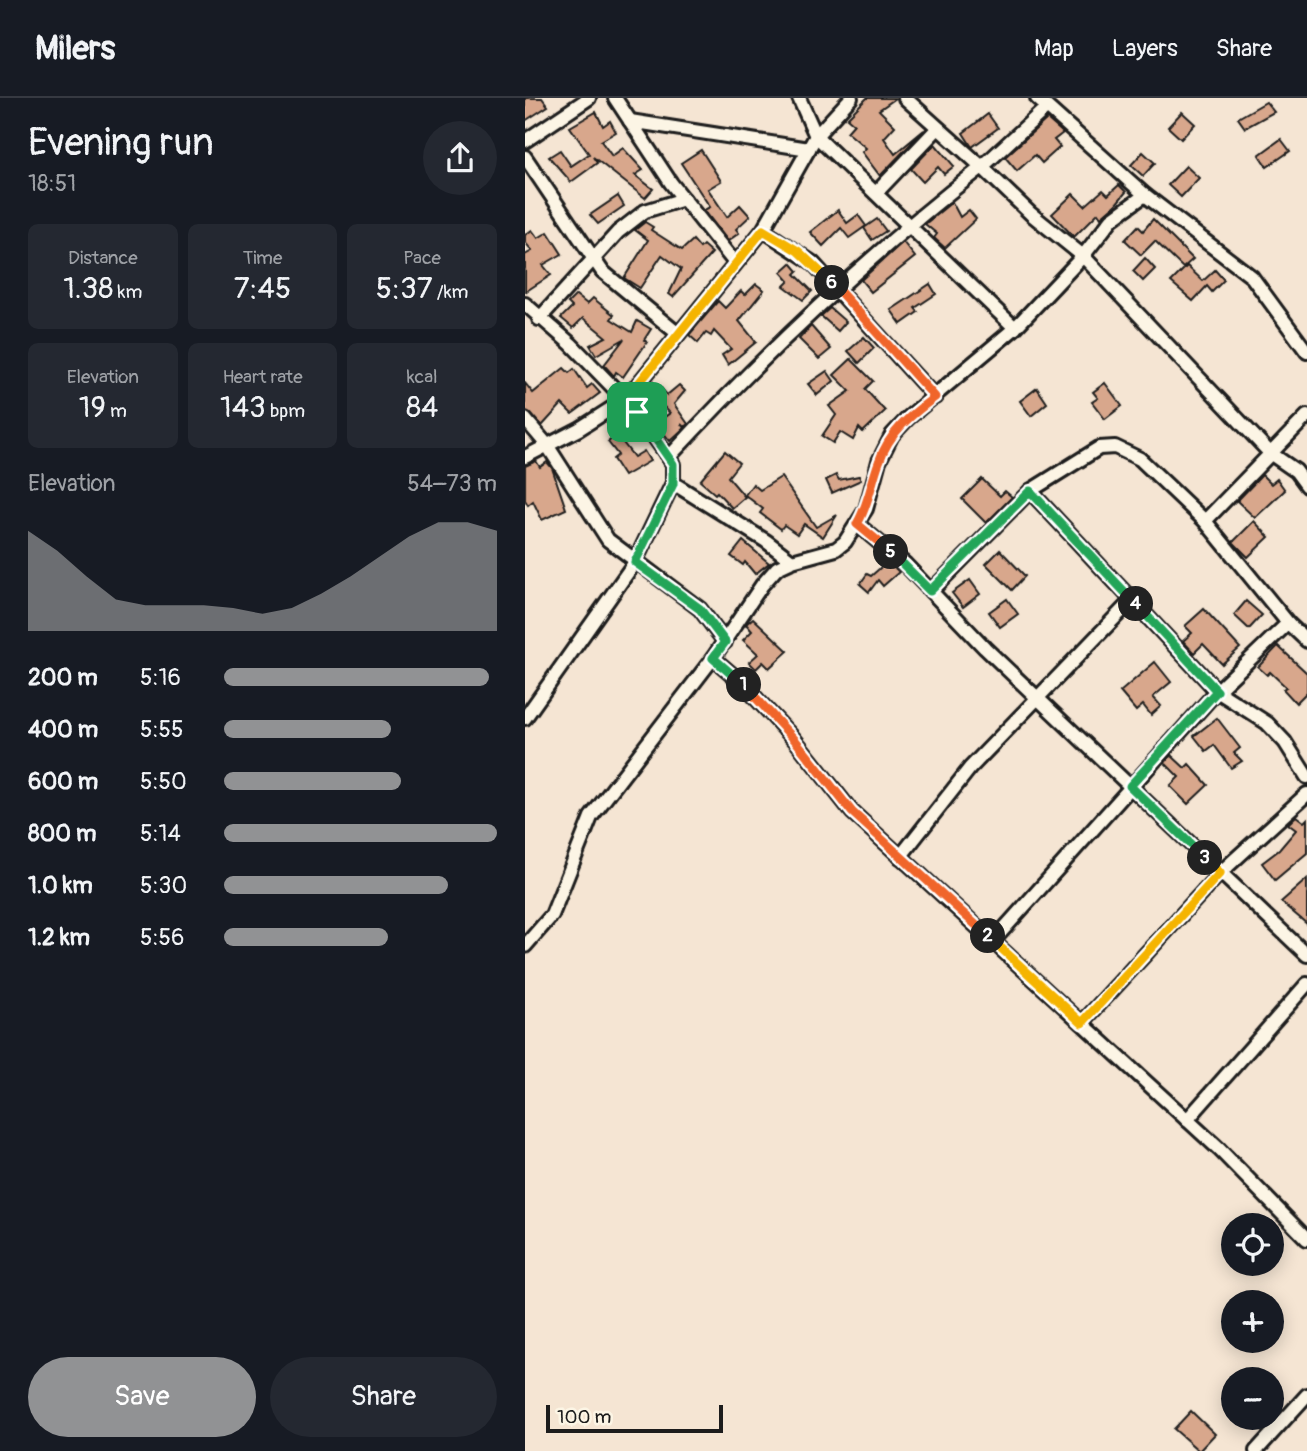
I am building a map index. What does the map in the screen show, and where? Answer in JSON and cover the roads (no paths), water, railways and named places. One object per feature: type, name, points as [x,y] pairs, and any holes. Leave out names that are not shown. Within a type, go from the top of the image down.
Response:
[{"type":"street","points":[[525,141],[589,98]]},
{"type":"street","points":[[615,98],[684,199],[735,262]]},
{"type":"street","points":[[799,98],[816,136],[1015,328]]},
{"type":"street","points":[[525,457],[626,399],[763,230],[816,136],[851,98]]},
{"type":"street","points":[[905,98],[1031,214],[1083,256],[1271,453],[1296,471],[1307,486]]},
{"type":"street","points":[[669,457],[770,350],[836,289],[982,167],[1042,103],[1145,195],[1252,277],[1307,352]]},
{"type":"street","points":[[630,121],[809,149]]},
{"type":"street","points":[[876,194],[937,129]]},
{"type":"street","points":[[525,158],[603,271],[677,334]]},
{"type":"street","points":[[525,946],[552,915],[591,817],[725,642],[762,585],[777,568],[836,549],[845,542],[866,509],[879,461],[892,435],[1015,328],[1083,256],[1112,219],[1145,195]]},
{"type":"street","points":[[539,319],[594,257],[645,211],[684,199]]},
{"type":"street","points":[[763,230],[813,263],[935,397]]},
{"type":"street","points":[[525,304],[539,319],[571,344],[626,399],[673,464],[673,484],[635,562],[525,718]]},
{"type":"street","points":[[1205,521],[1307,415]]},
{"type":"street","points":[[525,419],[547,445],[608,540],[700,609],[725,642]]},
{"type":"street","points":[[930,591],[1030,491],[1098,449],[1115,447],[1140,459],[1205,521],[1288,623],[1307,641]]},
{"type":"street","points":[[673,484],[767,541],[792,561]]},
{"type":"street","points":[[1030,491],[1217,691],[1266,723],[1285,742],[1307,777]]},
{"type":"street","points":[[857,524],[905,564],[1037,697],[1307,955]]},
{"type":"street","points":[[900,857],[970,768],[1132,600]]},
{"type":"street","points":[[993,941],[1217,691],[1288,623]]},
{"type":"street","points":[[713,658],[741,682],[795,740],[852,812],[1187,1120],[1307,1239]]},
{"type":"street","points":[[1082,1023],[1220,873],[1307,794]]},
{"type":"street","points":[[1187,1120],[1307,984]]},
{"type":"street","points":[[1256,1451],[1307,1395]]}]
